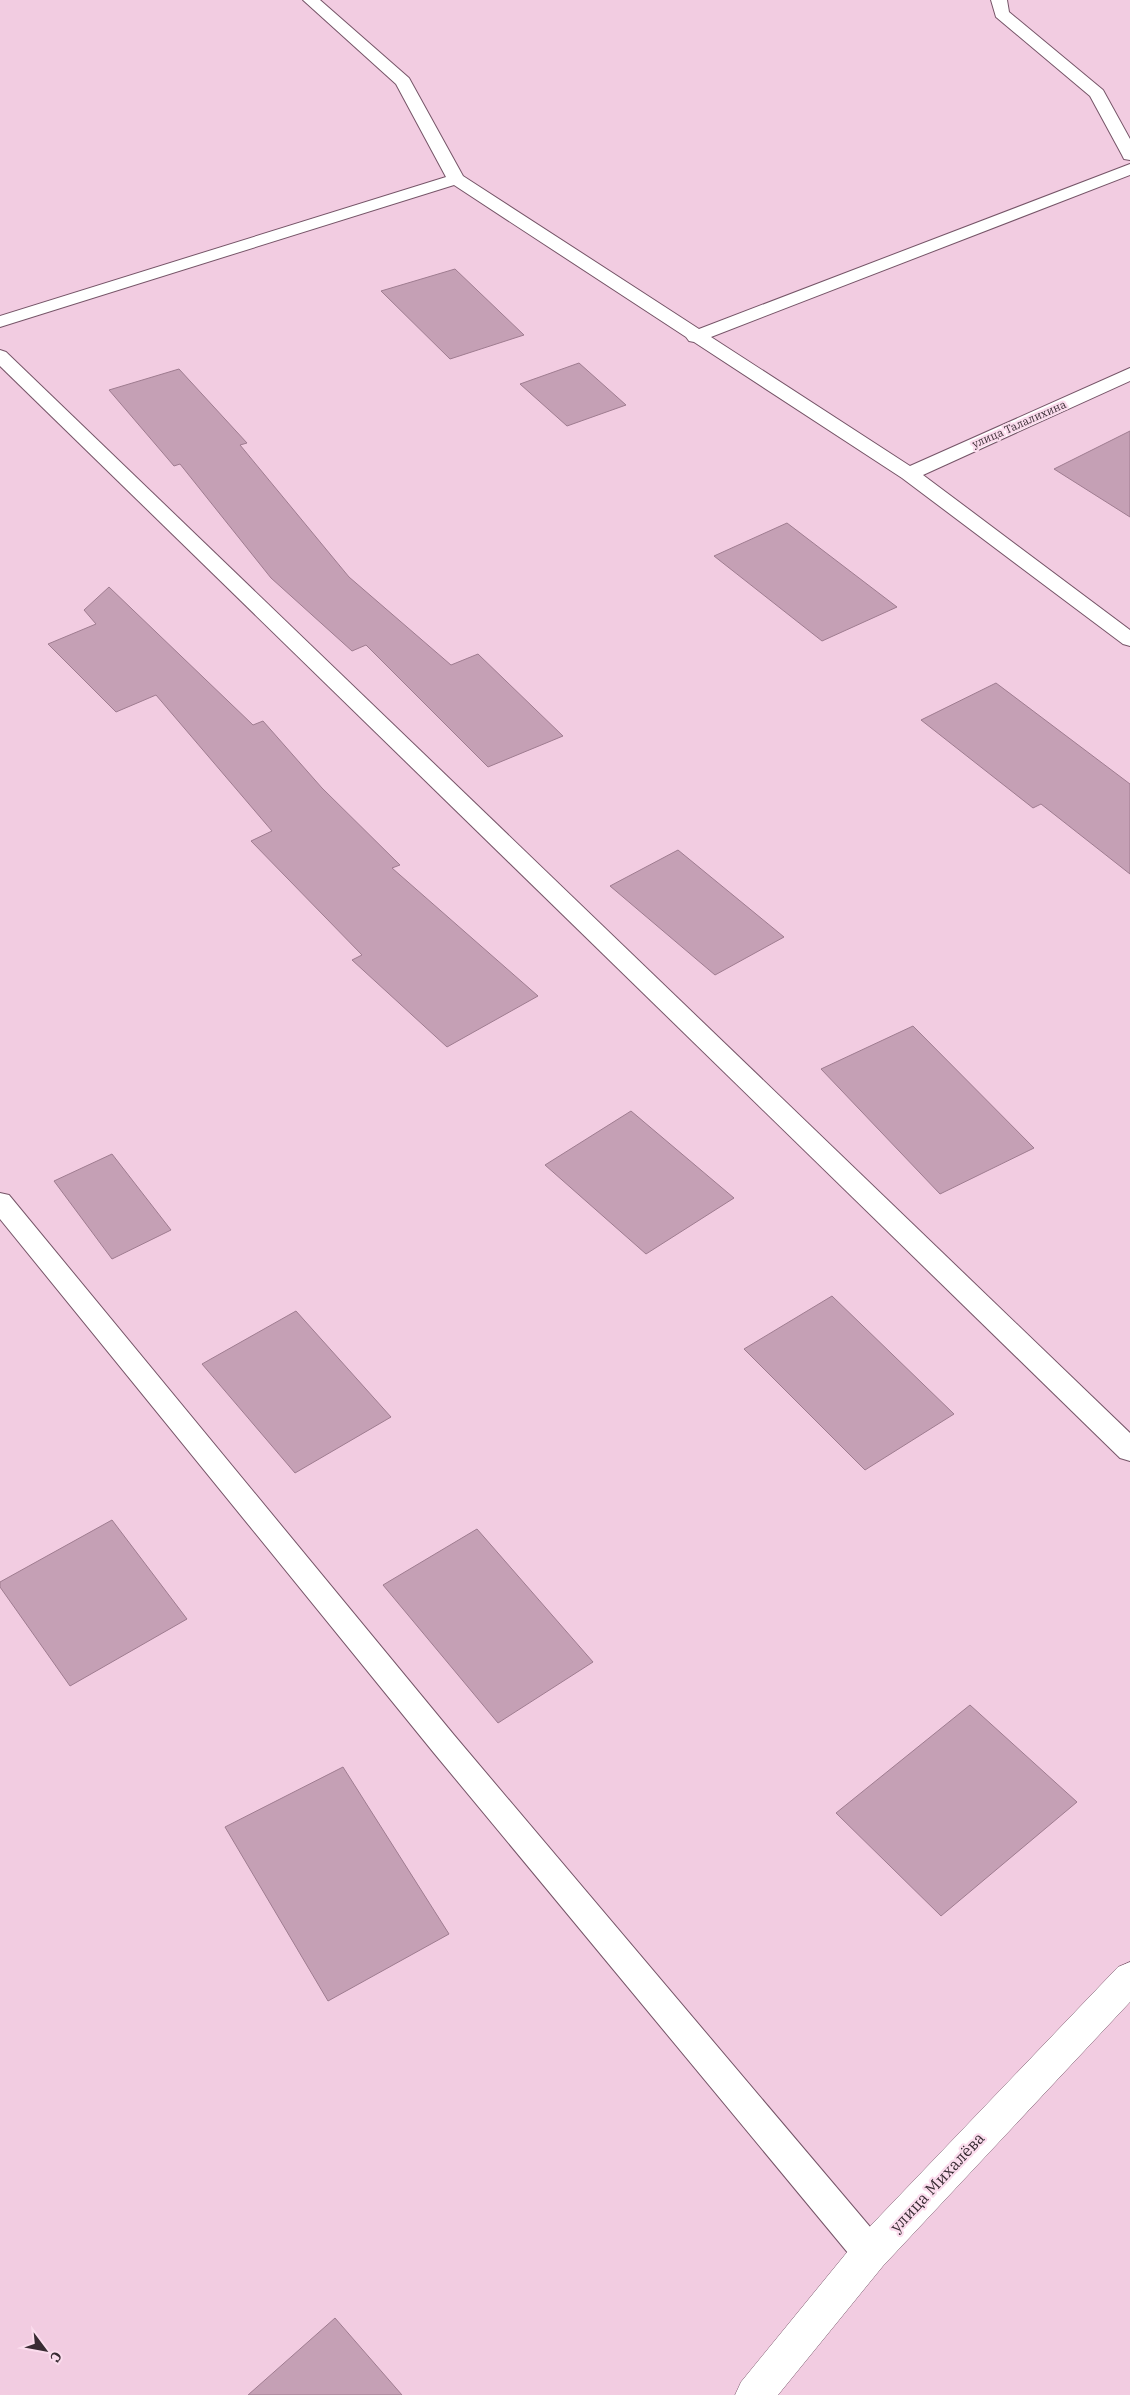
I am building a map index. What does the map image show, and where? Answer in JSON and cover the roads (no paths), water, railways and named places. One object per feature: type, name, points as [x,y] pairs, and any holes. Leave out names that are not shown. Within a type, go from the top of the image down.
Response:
[{"type":"street","name":"улица Михалёва","points":[[754,2395],[870,2253],[1130,1978]]},
{"type":"lane","points":[[311,0],[403,81],[456,179],[695,337],[909,474],[1130,640]]},
{"type":"lane","points":[[999,0],[1002,14],[1097,93],[1130,154]]},
{"type":"lane","points":[[695,337],[1130,168]]},
{"type":"lane","points":[[0,322],[456,179]]},
{"type":"lane","points":[[0,356],[1130,1450]]},
{"type":"lane","name":"улица Талалихина","points":[[909,474],[1130,374]]},
{"type":"lane","points":[[0,1202],[444,1744],[870,2253]]}]
